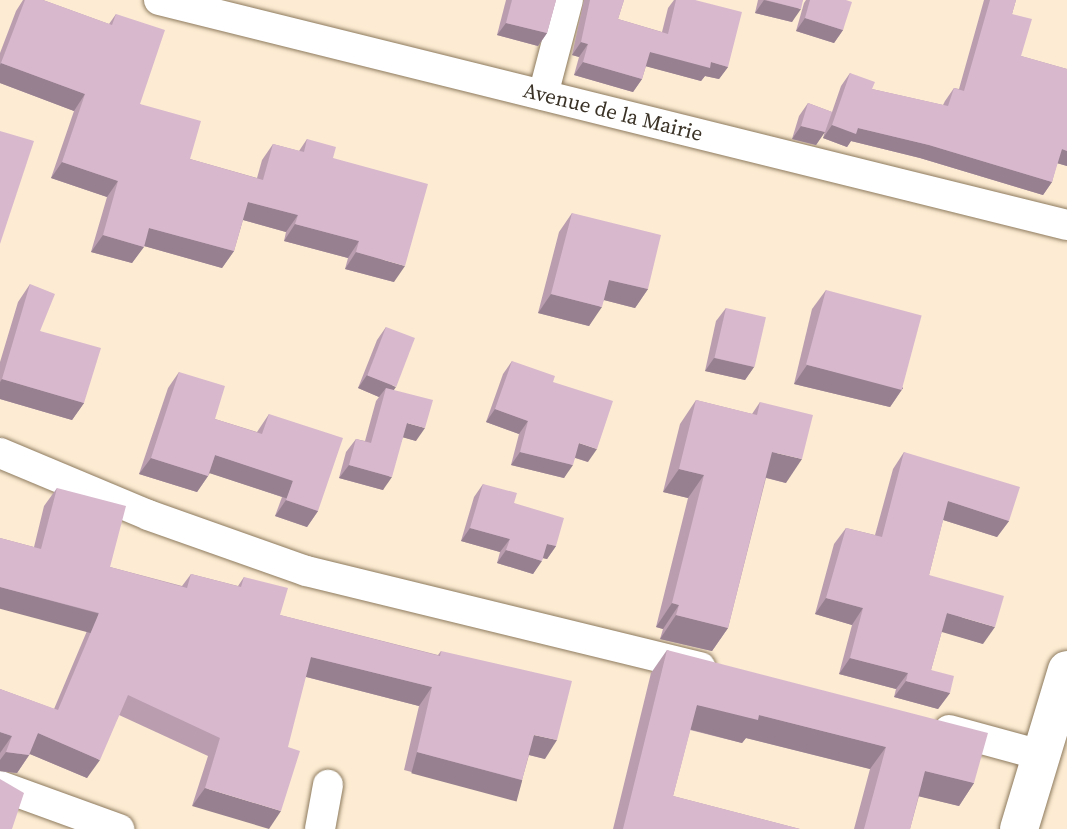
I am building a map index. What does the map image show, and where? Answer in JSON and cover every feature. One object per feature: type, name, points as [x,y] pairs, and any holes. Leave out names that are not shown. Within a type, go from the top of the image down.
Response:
[{"type":"main road","points":[[1018,829],[1067,670]]},
{"type":"street","name":"Avenue de la Mairie","points":[[159,0],[245,11],[543,95],[1067,225]]},
{"type":"street","points":[[543,95],[569,0]]},
{"type":"street","points":[[0,453],[148,515],[306,571],[734,675]]},
{"type":"street","points":[[921,723],[1041,755]]},
{"type":"street","points":[[0,786],[119,829]]},
{"type":"street","points":[[320,829],[328,786]]},
{"type":"building","points":[[25,0],[43,0],[112,25],[116,14],[165,30],[140,104],[201,121],[190,159],[263,180],[273,144],[304,152],[307,139],[336,147],[333,158],[428,184],[405,266],[356,252],[359,241],[295,224],[298,215],[248,202],[234,251],[149,228],[144,247],[103,235],[118,181],[62,162],[85,94],[1,63]]},
{"type":"building","points":[[512,0],[556,0],[547,33],[506,23]]},
{"type":"building","points":[[590,0],[624,0],[618,19],[668,34],[676,0],[695,0],[742,12],[728,67],[711,62],[710,68],[650,52],[642,79],[583,62],[588,44],[581,42]]},
{"type":"building","points":[[766,0],[803,0],[801,9]]},
{"type":"building","points":[[810,0],[852,2],[843,30],[805,18]]},
{"type":"building","points":[[990,0],[1016,0],[1012,14],[1032,19],[1021,56],[1067,69],[1067,151],[1062,149],[1052,182],[929,145],[858,128],[856,134],[832,125],[850,73],[875,82],[872,89],[948,106],[954,88],[964,91]]},
{"type":"building","points":[[808,103],[832,112],[825,132],[801,126]]},
{"type":"building","points":[[0,131],[34,141],[0,244]]},
{"type":"building","points":[[572,213],[661,235],[648,289],[609,280],[602,307],[551,294]]},
{"type":"building","points":[[30,284],[55,294],[40,331],[101,348],[84,403],[2,379]]},
{"type":"building","points":[[826,290],[922,316],[902,390],[806,364]]},
{"type":"building","points":[[726,308],[766,317],[754,367],[715,358]]},
{"type":"building","points":[[386,327],[415,338],[396,387],[367,376]]},
{"type":"building","points":[[512,361],[555,376],[553,382],[613,401],[597,449],[579,443],[573,465],[520,452],[528,421],[495,409]]},
{"type":"building","points":[[179,372],[225,386],[215,419],[262,434],[269,414],[343,438],[318,511],[286,500],[293,481],[215,455],[208,476],[151,458]]},
{"type":"building","points":[[386,388],[433,400],[425,428],[407,423],[392,477],[349,465],[356,439],[371,443]]},
{"type":"building","points":[[696,400],[757,415],[760,402],[813,415],[802,459],[772,452],[728,628],[676,615],[679,605],[672,603],[704,475],[679,469]]},
{"type":"building","points":[[904,452],[1020,487],[1009,521],[948,501],[929,575],[1004,596],[995,627],[947,613],[931,670],[954,676],[950,693],[906,681],[908,673],[850,658],[863,608],[826,598],[846,528],[882,537]]},
{"type":"building","points":[[483,484],[517,493],[514,503],[564,518],[556,546],[547,544],[542,561],[506,550],[510,539],[470,528]]},
{"type":"building","points":[[57,488],[126,506],[110,567],[187,588],[191,574],[241,587],[244,577],[288,588],[280,615],[440,656],[441,651],[572,681],[557,740],[534,735],[522,780],[417,752],[432,687],[311,657],[288,747],[300,751],[281,811],[205,788],[220,738],[128,695],[100,760],[38,733],[29,755],[6,752],[12,736],[0,732],[0,689],[58,710],[99,613],[0,587],[0,538],[41,549]]},
{"type":"building","points":[[667,650],[988,733],[974,783],[925,771],[910,829],[864,829],[886,747],[759,715],[758,720],[697,705],[673,796],[800,829],[623,829]]},
{"type":"building","points":[[0,779],[24,793],[12,829],[0,829]]}]
